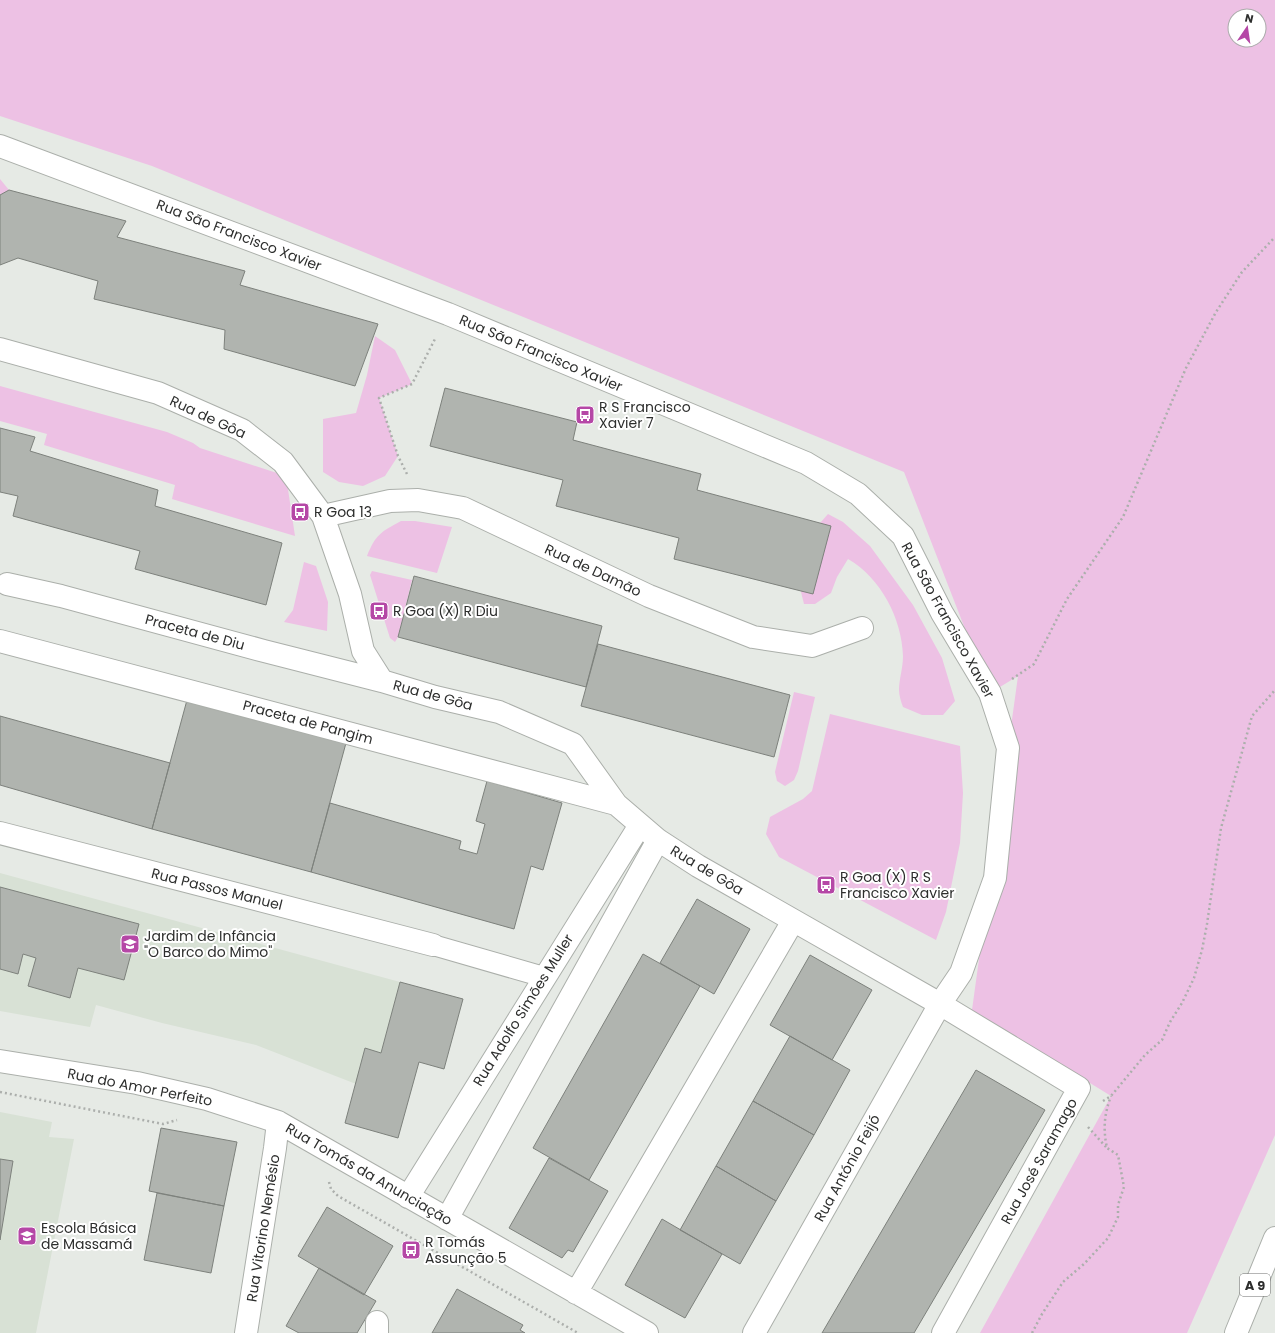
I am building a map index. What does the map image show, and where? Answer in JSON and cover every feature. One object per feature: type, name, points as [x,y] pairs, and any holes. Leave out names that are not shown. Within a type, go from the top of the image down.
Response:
[{"type":"main road","name":"Rua São Francisco Xavier","points":[[0,146],[448,314],[806,463],[858,494],[903,536],[942,613],[990,693],[1008,748],[995,878],[961,973],[940,1004]]},
{"type":"main road","name":"Rua de Gôa","points":[[0,349],[158,393],[242,430],[283,462],[323,516],[350,594],[363,651],[382,681],[435,697],[499,712],[573,744],[616,804],[658,840],[698,866],[940,1004]]},
{"type":"main road","name":"Rua de Damão","points":[[323,516],[390,501],[418,500],[463,508],[649,596],[754,637],[812,646],[862,628]]},
{"type":"main road","name":"Praceta de Diu","points":[[7,584],[61,596],[382,681]]},
{"type":"main road","name":"Praceta de Pangim","points":[[0,641],[616,804]]},
{"type":"main road","name":"Rua Adolfo Simões Muller","points":[[408,1197],[640,825]]},
{"type":"main road","name":"Rua Passos Manuel","points":[[0,833],[433,945]]},
{"type":"main road","points":[[447,1219],[658,840]]},
{"type":"main road","points":[[576,1293],[793,921]]},
{"type":"main road","name":"Rua José Saramago","points":[[940,1004],[1079,1088],[943,1333]]},
{"type":"main road","name":"Rua António Feijó","points":[[754,1333],[940,1004]]},
{"type":"main road","name":"Rua do Amor Perfeito","points":[[0,1061],[136,1083],[207,1099],[278,1122]]},
{"type":"main road","name":"Rua Tomás da Anunciação","points":[[278,1122],[647,1333]]},
{"type":"main road","name":"Rua Vitorino Nemésio","points":[[246,1333],[278,1122]]},
{"type":"main road","name":"A 9","points":[[1236,1333],[1275,1238]]},
{"type":"street","points":[[433,945],[544,977]]},
{"type":"path","points":[[990,693],[1034,664],[1067,599],[1123,517],[1186,368],[1216,312],[1242,272],[1275,237]]},
{"type":"path","points":[[418,500],[398,456],[379,398],[412,384],[448,314]]},
{"type":"path","points":[[1070,1104],[1089,1108],[1111,1096],[1145,1056],[1162,1040],[1170,1022],[1182,1003],[1194,978],[1202,950],[1221,828],[1252,716],[1275,690]]},
{"type":"path","points":[[0,1092],[163,1124],[180,1118]]},
{"type":"path","points":[[1032,1333],[1042,1314],[1063,1282],[1084,1264],[1108,1238],[1118,1216],[1118,1205],[1124,1187],[1118,1155],[1107,1148],[1104,1134],[1106,1111],[1111,1096]]},
{"type":"path","points":[[327,1178],[331,1190],[338,1196],[578,1333]]},
{"type":"shaded area","points":[[0,0],[1275,0],[1275,1135],[1187,1333],[980,1333],[1111,1096],[972,1010],[1018,676],[990,693],[904,472],[152,166],[0,116]]},
{"type":"shaded area","points":[[0,179],[9,190],[0,195]]},
{"type":"shaded area","points":[[375,336],[395,350],[412,384],[379,398],[398,456],[385,476],[363,486],[339,482],[323,472],[323,419],[356,413],[367,375]]},
{"type":"shaded area","points":[[0,386],[167,432],[193,443],[200,448],[286,476],[295,536],[172,499],[175,485],[44,445],[47,434],[0,421]]},
{"type":"shaded area","points":[[828,514],[843,522],[870,546],[913,605],[942,658],[955,701],[943,715],[922,715],[903,707],[899,692],[903,656],[899,628],[888,601],[880,588],[860,567],[848,559],[837,577],[831,593],[815,604],[804,604],[801,592],[813,531]]},
{"type":"shaded area","points":[[401,521],[415,521],[452,527],[437,573],[367,556],[376,538]]},
{"type":"shaded area","points":[[304,562],[316,566],[328,602],[327,631],[284,622],[293,610]]},
{"type":"shaded area","points":[[372,571],[412,580],[398,637],[395,642],[390,638],[370,575]]},
{"type":"shaded area","points":[[794,692],[815,697],[798,771],[794,780],[785,786],[777,781],[775,772]]},
{"type":"shaded area","points":[[830,714],[960,746],[963,793],[960,843],[946,912],[936,940],[779,857],[766,834],[770,817],[803,799],[812,791]]},
{"type":"shaded area","name":"Jardim de Infância \"O Barco do Mimo\"","points":[[0,873],[400,982],[381,1053],[365,1049],[356,1084],[256,1045],[162,1023],[96,1005],[90,1027],[0,1011]]},
{"type":"shaded area","name":"Escola Básica de Massamá","points":[[0,1112],[52,1122],[49,1137],[74,1139],[36,1333],[0,1333]]},
{"type":"building","points":[[9,190],[126,221],[117,237],[245,271],[240,285],[378,324],[355,386],[224,349],[225,330],[94,299],[98,281],[18,258],[0,265],[0,195]]},
{"type":"building","points":[[445,388],[577,422],[573,440],[701,474],[697,490],[831,526],[813,594],[674,559],[679,538],[556,506],[563,480],[430,446]]},
{"type":"building","points":[[0,428],[35,437],[30,451],[158,490],[155,506],[282,543],[266,605],[135,569],[140,551],[13,516],[18,496],[0,492]]},
{"type":"building","points":[[414,576],[602,626],[586,687],[398,637]]},
{"type":"building","points":[[598,644],[790,695],[774,757],[581,706]]},
{"type":"building","points":[[187,700],[346,743],[311,872],[152,829]]},
{"type":"building","points":[[0,716],[170,763],[152,829],[0,785]]},
{"type":"building","points":[[487,781],[562,803],[543,870],[531,866],[514,929],[311,872],[330,803],[461,841],[459,849],[477,854],[485,824],[476,821]]},
{"type":"building","points":[[0,887],[139,924],[124,980],[78,968],[70,998],[28,986],[36,958],[23,954],[18,974],[0,969]]},
{"type":"building","points":[[697,899],[750,929],[714,994],[660,963]]},
{"type":"building","points":[[643,954],[700,986],[589,1180],[533,1148]]},
{"type":"building","points":[[810,955],[872,990],[832,1060],[770,1025]]},
{"type":"building","points":[[400,982],[463,999],[444,1069],[419,1062],[398,1138],[345,1123],[365,1048],[381,1053]]},
{"type":"building","points":[[790,1036],[850,1070],[814,1135],[753,1101]]},
{"type":"building","points":[[976,1070],[1045,1110],[914,1333],[822,1333]]},
{"type":"building","points":[[753,1101],[814,1135],[776,1201],[716,1166]]},
{"type":"building","points":[[161,1128],[237,1142],[224,1206],[149,1191]]},
{"type":"building","points":[[549,1158],[608,1191],[573,1252],[568,1250],[562,1258],[509,1228]]},
{"type":"building","points":[[0,1159],[13,1161],[0,1240]]},
{"type":"building","points":[[716,1166],[776,1201],[740,1264],[680,1230]]},
{"type":"building","points":[[157,1193],[224,1206],[211,1273],[144,1260]]},
{"type":"building","points":[[327,1207],[393,1246],[364,1295],[298,1256]]},
{"type":"building","points":[[662,1219],[722,1254],[685,1318],[625,1285]]},
{"type":"building","points":[[319,1268],[376,1301],[357,1333],[299,1333],[286,1326]]},
{"type":"building","points":[[457,1289],[523,1325],[520,1330],[525,1333],[432,1333]]},
{"type":"place","name":"R S Francisco Xavier 7","points":[[585,415]]},
{"type":"place","name":"R Goa 13","points":[[300,512]]},
{"type":"place","name":"R Goa (X) R Diu","points":[[379,611]]},
{"type":"place","name":"R Goa (X) R S Francisco Xavier","points":[[826,885]]},
{"type":"place","name":"Jardim de Infância \"O Barco do Mimo\"","points":[[130,944]]},
{"type":"place","name":"Escola Básica de Massamá","points":[[27,1236]]},
{"type":"place","name":"R Tomás Assunção 5","points":[[411,1250]]}]
